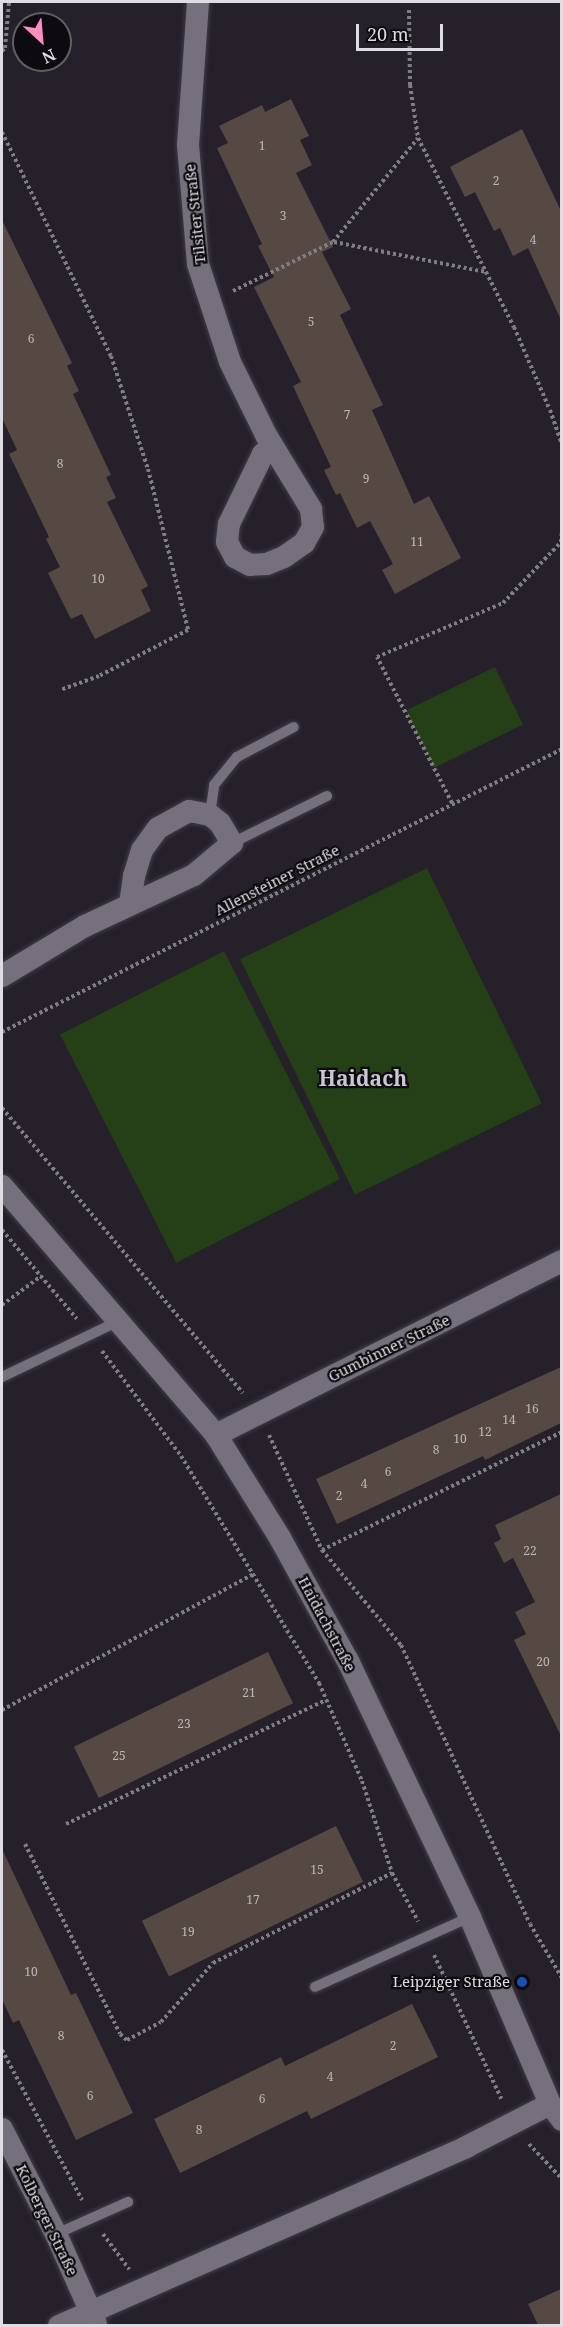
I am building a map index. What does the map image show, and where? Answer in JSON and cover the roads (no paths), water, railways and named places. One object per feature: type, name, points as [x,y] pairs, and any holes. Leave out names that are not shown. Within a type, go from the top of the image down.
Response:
[{"type":"street","name":"Tilsiter Straße","points":[[198,2],[188,145],[198,264],[230,362],[273,447],[311,509],[313,527],[304,543],[284,557],[267,564],[250,565],[235,557],[227,542],[229,524],[263,454],[273,447]]},
{"type":"street","points":[[2,976],[85,926],[194,875],[231,843],[219,824],[210,815],[189,811],[173,817],[150,836],[134,876],[130,904]]},
{"type":"street","name":"Haidachstraße","points":[[2,1186],[216,1435],[280,1538],[348,1661],[470,1917],[556,2112]]},
{"type":"street","name":"Gumbinner Straße","points":[[216,1435],[561,1261]]},
{"type":"street","points":[[59,2325],[93,2319],[143,2287],[513,2124],[556,2112]]},
{"type":"street","name":"Kolberger Straße","points":[[2,2129],[56,2234],[93,2319]]},
{"type":"lane","points":[[210,815],[214,784],[237,757],[294,727]]},
{"type":"lane","points":[[231,843],[327,796]]},
{"type":"lane","points":[[2,1377],[120,1321]]},
{"type":"lane","points":[[315,1987],[470,1917]]},
{"type":"lane","points":[[56,2234],[128,2202]]},
{"type":"place","name":"Leipziger Straße","points":[[522,1982]]},
{"type":"district","name":"Haidach","points":[[363,1078]]}]
